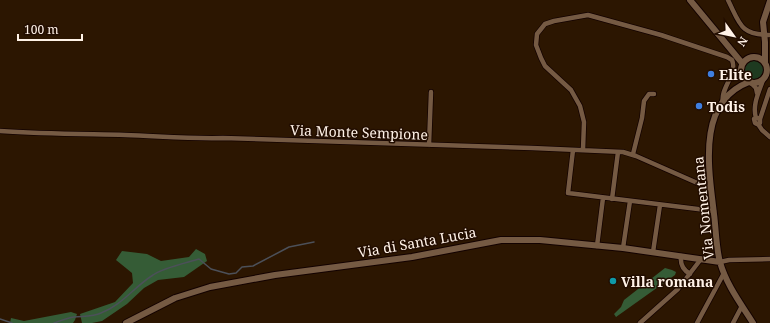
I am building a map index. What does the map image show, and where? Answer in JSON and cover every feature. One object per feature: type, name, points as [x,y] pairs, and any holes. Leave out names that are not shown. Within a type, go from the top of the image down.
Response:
[{"type":"street","points":[[690,0],[742,63]]},
{"type":"street","points":[[728,0],[737,19],[746,30],[751,33],[767,35]]},
{"type":"street","points":[[770,1],[763,20],[767,35],[765,47],[765,62],[767,71],[757,94],[755,110],[762,130],[770,137]]},
{"type":"street","points":[[583,150],[584,122],[580,106],[570,88],[545,66],[536,45],[536,36],[539,31],[545,24],[552,21],[590,16],[660,35],[727,57],[732,61],[734,66],[722,96],[723,102]]},
{"type":"street","points":[[757,94],[756,88],[743,77],[741,73],[742,63],[748,58],[761,53],[765,47]]},
{"type":"street","points":[[755,56],[765,62]]},
{"type":"street","name":"Via Nomentana","points":[[734,90],[740,79],[741,73]]},
{"type":"street","points":[[750,83],[763,80]]},
{"type":"street","name":"Via Nomentana","points":[[750,83],[740,86],[734,90],[723,102],[715,114],[710,133],[711,189],[720,262],[724,273],[753,323]]},
{"type":"street","points":[[758,120],[770,89]]},
{"type":"street","points":[[429,145],[431,92]]},
{"type":"street","points":[[633,154],[642,118],[644,101],[648,95],[654,94]]},
{"type":"street","name":"Via Monte Sempione","points":[[0,131],[195,139],[246,139],[618,152],[633,154],[711,189]]},
{"type":"street","points":[[573,150],[568,193],[714,212]]},
{"type":"street","points":[[612,199],[618,152]]},
{"type":"street","points":[[597,246],[603,198]]},
{"type":"street","points":[[623,248],[630,201]]},
{"type":"street","points":[[653,252],[660,205]]},
{"type":"street","name":"Via di Santa Lucia","points":[[126,323],[163,303],[189,293],[230,283],[275,275],[412,257],[487,242],[505,240],[540,240],[623,248],[720,262]]},
{"type":"street","points":[[682,256],[682,266],[685,271],[690,274]]},
{"type":"street","points":[[640,323],[676,291],[701,259]]},
{"type":"street","points":[[720,262],[729,260],[770,259]]},
{"type":"street","points":[[697,323],[724,273]]},
{"type":"street","points":[[733,323],[742,306]]},
{"type":"green space","points":[[750,61],[758,61],[763,66],[761,77],[758,79],[750,79],[745,74],[745,66]]},
{"type":"green space","points":[[196,249],[205,254],[207,261],[184,277],[158,280],[144,288],[127,304],[102,321],[82,323],[80,314],[115,302],[133,283],[132,273],[116,260],[122,251],[147,254],[161,261],[189,257]]},
{"type":"green space","points":[[665,268],[676,272],[675,275],[616,317],[614,314],[621,307],[624,300]]},
{"type":"green space","points":[[71,312],[77,314],[73,323],[10,323],[11,318],[24,321]]},
{"type":"waterway","points":[[54,323],[71,317],[95,315],[108,310],[122,301],[153,275],[175,266],[199,259],[211,269],[229,274],[236,273],[242,267],[253,266],[289,247],[314,242]]},
{"type":"waterway","points":[[0,319],[12,323]]},
{"type":"place","name":"Elite","points":[[711,74]]},
{"type":"place","name":"Todis","points":[[699,106]]},
{"type":"place","name":"Villa romana","points":[[613,281]]}]
